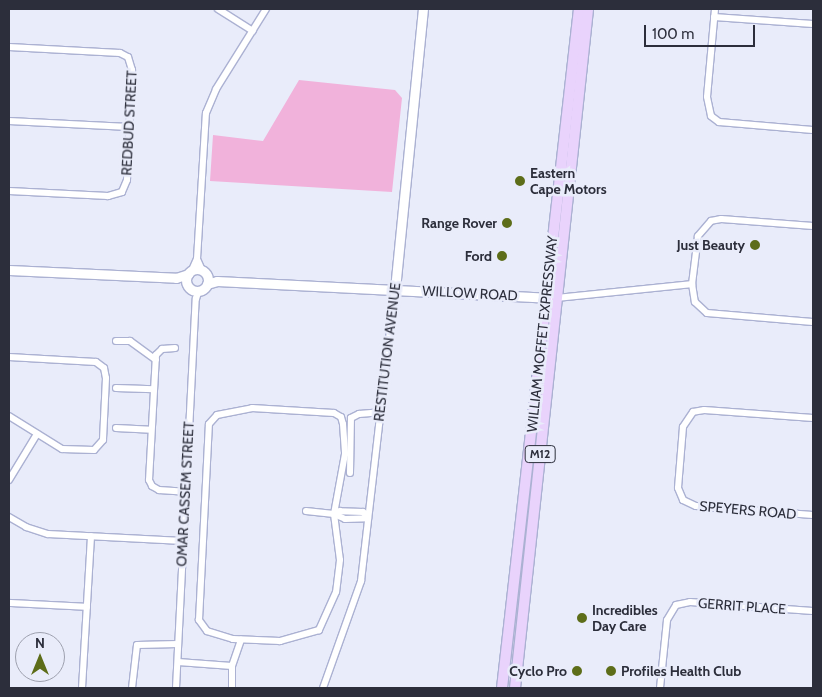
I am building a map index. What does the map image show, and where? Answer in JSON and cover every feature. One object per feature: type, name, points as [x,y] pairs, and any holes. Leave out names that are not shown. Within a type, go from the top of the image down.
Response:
[{"type":"main road","name":"WILLIAM MOFFET EXPRESSWAY","points":[[502,688],[579,9]]},
{"type":"main road","name":"WILLIAM MOFFET EXPRESSWAY","points":[[515,688],[588,9]]},
{"type":"street","points":[[218,9],[253,30]]},
{"type":"street","points":[[206,277],[198,260],[206,113],[216,89],[266,9]]},
{"type":"street","name":"RESTITUTION AVENUE","points":[[322,688],[359,592],[395,289],[423,9]]},
{"type":"street","points":[[715,9],[707,97],[711,116],[719,122],[813,130]]},
{"type":"street","points":[[714,17],[813,24]]},
{"type":"street","name":"REDBUD STREET","points":[[9,47],[120,53],[130,60],[126,184],[119,194],[9,191]]},
{"type":"street","points":[[9,121],[129,128]]},
{"type":"street","points":[[813,226],[721,219],[711,221],[698,236],[692,284],[695,302],[707,313],[813,322]]},
{"type":"street","points":[[9,270],[176,278],[190,272],[198,260]]},
{"type":"street","points":[[190,272],[206,277]]},
{"type":"street","points":[[190,272],[194,291]]},
{"type":"street","points":[[194,291],[206,277]]},
{"type":"street","name":"WILLOW ROAD","points":[[206,277],[217,281],[557,298],[692,284]]},
{"type":"street","points":[[176,278],[194,291]]},
{"type":"street","name":"OMAR CASSEM STREET","points":[[176,688],[194,291]]},
{"type":"street","points":[[116,341],[130,341],[156,360]]},
{"type":"street","points":[[175,348],[159,351],[156,360],[151,430],[150,484],[159,490],[186,492]]},
{"type":"street","points":[[9,357],[96,362],[106,371],[103,440],[98,448],[87,452],[67,450],[9,416]]},
{"type":"street","points":[[116,388],[154,390]]},
{"type":"street","points":[[252,408],[334,413],[341,417],[345,448],[334,514],[340,548],[338,585],[321,627],[314,633],[280,641],[241,640],[207,631],[199,620],[207,503],[209,424],[217,415],[252,408]]},
{"type":"street","name":"SPEYERS ROAD","points":[[813,418],[704,410],[690,414],[682,427],[678,488],[687,503],[813,515]]},
{"type":"street","points":[[350,473],[351,418],[359,414],[380,412]]},
{"type":"street","points":[[116,428],[151,430]]},
{"type":"street","points":[[9,480],[37,434]]},
{"type":"street","points":[[306,512],[334,514],[345,519],[368,518]]},
{"type":"street","points":[[9,517],[41,533],[183,541]]},
{"type":"street","points":[[82,688],[91,536]]},
{"type":"street","points":[[9,602],[87,607]]},
{"type":"street","name":"GERRIT PLACE","points":[[660,688],[667,620],[673,607],[690,602],[813,611]]},
{"type":"street","points":[[232,688],[232,666],[241,640]]},
{"type":"street","points":[[132,688],[136,645],[178,644]]},
{"type":"street","points":[[178,662],[232,666]]},
{"type":"shaded area","points":[[299,80],[395,90],[402,98],[392,192],[210,181],[213,135],[263,141]]},
{"type":"place","name":"Eastern Cape Motors","points":[[520,181]]},
{"type":"place","name":"Range Rover","points":[[507,223]]},
{"type":"place","name":"Just Beauty","points":[[755,245]]},
{"type":"place","name":"Ford","points":[[502,256]]},
{"type":"place","name":"Incredibles Day Care","points":[[582,618]]},
{"type":"place","name":"Cyclo Pro","points":[[577,671]]},
{"type":"place","name":"Profiles Health Club","points":[[611,671]]}]
